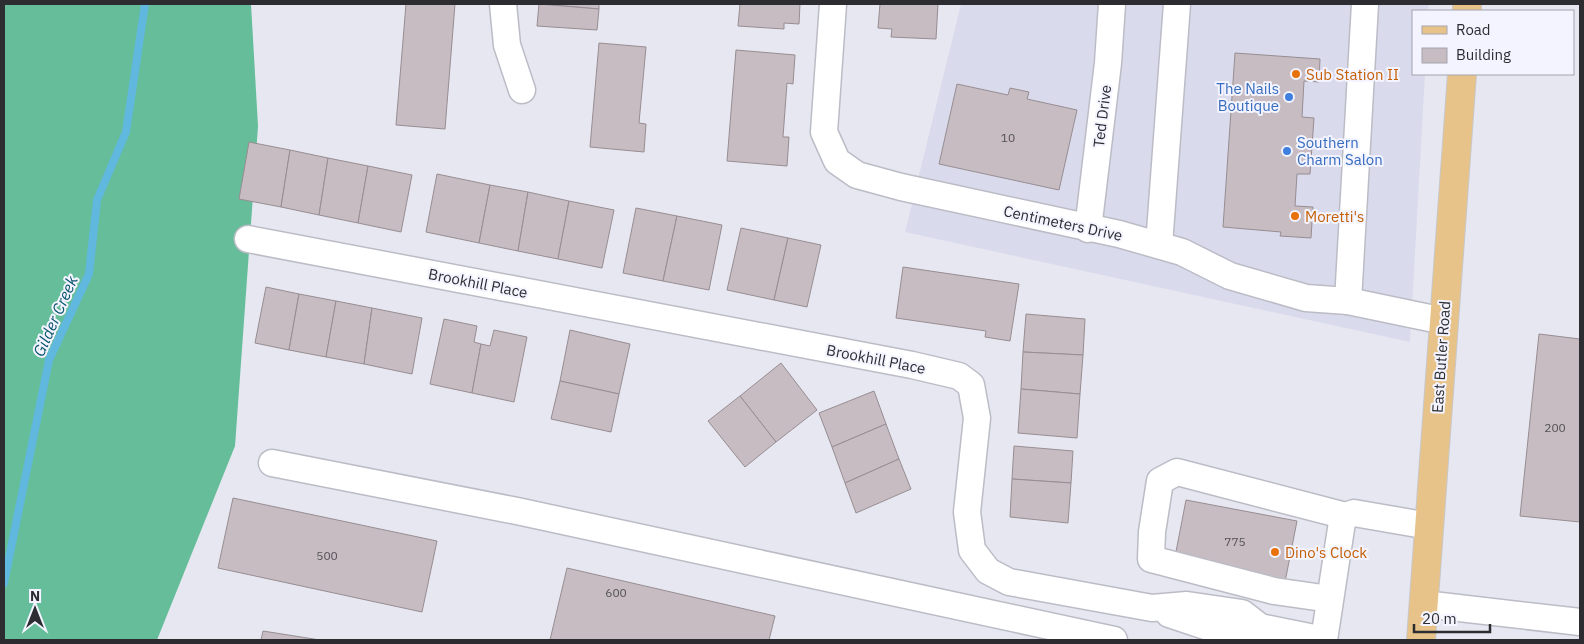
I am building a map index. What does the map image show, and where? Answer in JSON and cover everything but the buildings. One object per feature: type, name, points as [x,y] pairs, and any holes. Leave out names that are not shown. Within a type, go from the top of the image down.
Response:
[{"type":"main road","name":"East Butler Road","points":[[1421,640],[1462,75]]},
{"type":"lane","points":[[503,4],[507,45],[522,90]]},
{"type":"lane","name":"Centimeters Drive","points":[[833,4],[824,132],[836,161],[857,175],[901,187],[1119,234],[1182,252],[1230,276],[1296,296],[1348,301],[1444,321]]},
{"type":"lane","name":"Ted Drive","points":[[1088,228],[1108,63],[1112,4]]},
{"type":"lane","points":[[1158,245],[1177,4]]},
{"type":"lane","points":[[1348,301],[1365,4]]},
{"type":"lane","name":"Brookhill Place","points":[[248,239],[912,365],[959,376],[971,385],[977,418],[967,512],[972,550],[988,571],[1010,582],[1152,608],[1205,626],[1243,633],[1260,627],[1324,640]]},
{"type":"lane","points":[[272,463],[517,511],[1114,640]]},
{"type":"lane","points":[[1330,599],[1274,591],[1151,559],[1152,532],[1160,481],[1176,472],[1346,516],[1354,513],[1429,526]]},
{"type":"lane","points":[[1324,640],[1342,522],[1346,516]]},
{"type":"lane","points":[[1424,604],[1580,622]]},
{"type":"shaded area","points":[[961,4],[1429,4],[1428,10],[1412,10],[1412,75],[1425,75],[1410,342],[905,232]]},
{"type":"green space","points":[[4,4],[251,4],[258,126],[235,446],[157,640],[4,640]]},
{"type":"waterway","name":"Gilder Creek","points":[[4,583],[49,360],[89,274],[97,200],[126,132],[145,4]]},
{"type":"place","name":"Sub Station II","points":[[1296,74]]},
{"type":"place","name":"The Nails Boutique","points":[[1289,97]]},
{"type":"place","name":"Southern Charm Salon","points":[[1287,151]]},
{"type":"place","name":"Moretti's","points":[[1295,216]]},
{"type":"place","name":"Dino's Clock","points":[[1275,552]]}]
